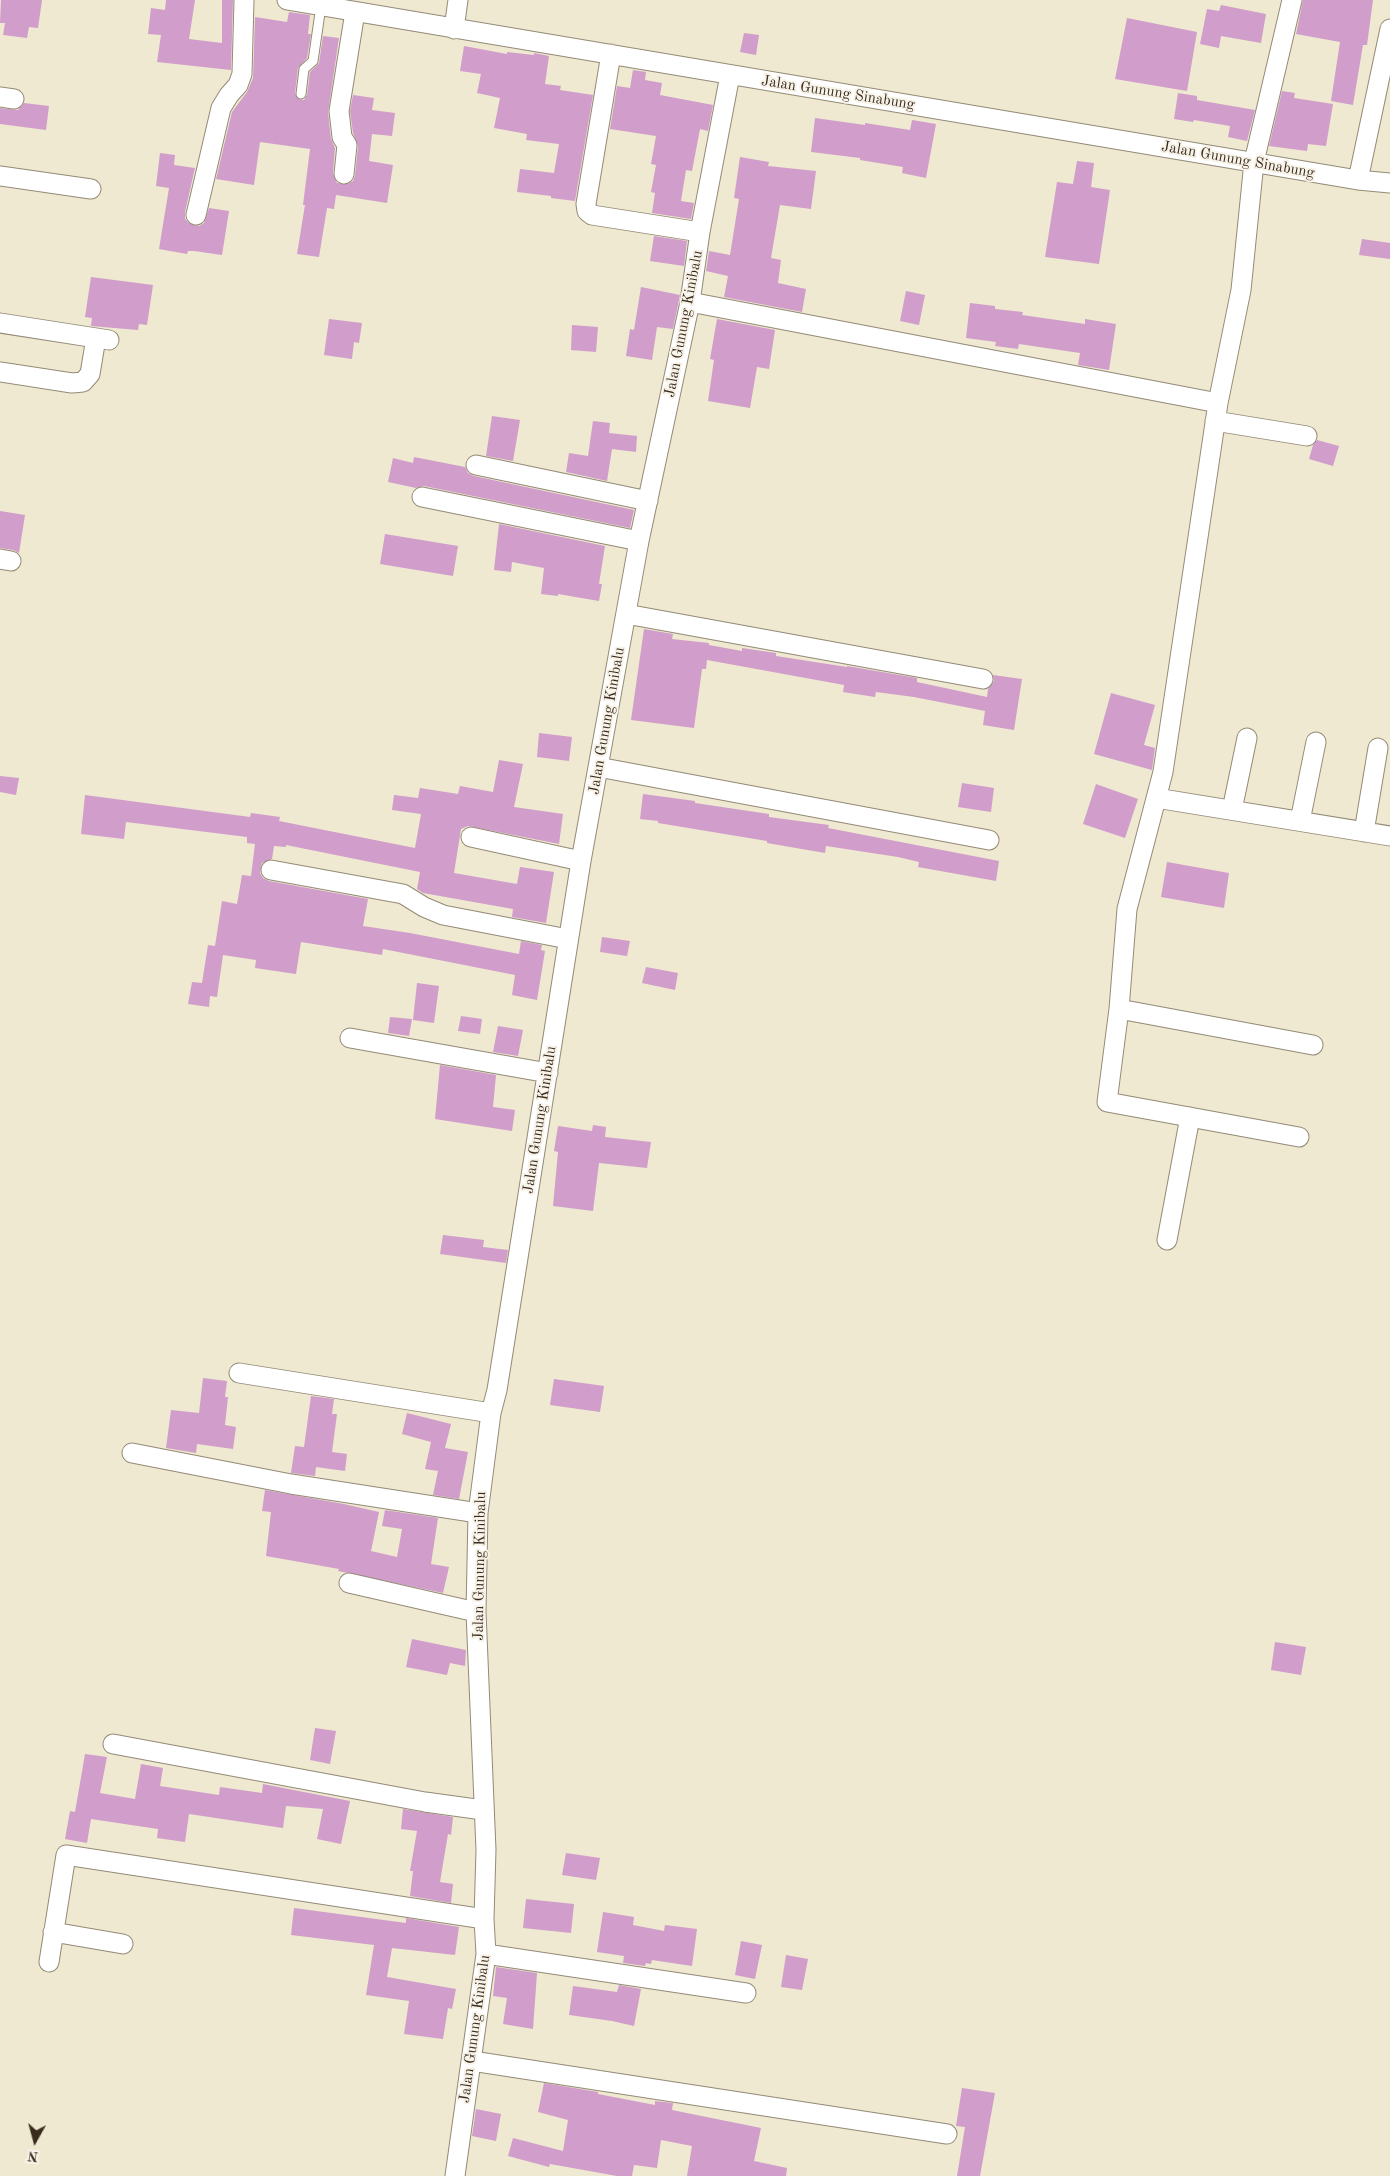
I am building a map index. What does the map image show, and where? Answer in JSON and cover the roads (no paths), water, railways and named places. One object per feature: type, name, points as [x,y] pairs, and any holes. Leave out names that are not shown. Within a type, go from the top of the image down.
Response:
[{"type":"street","points":[[196,215],[221,108],[238,85],[242,74],[244,0]]},
{"type":"street","name":"Jalan Gunung Sinabung","points":[[287,0],[1358,180],[1390,183]]},
{"type":"street","points":[[454,29],[458,0]]},
{"type":"street","points":[[1292,0],[1254,162],[1241,290],[1216,412],[1163,772],[1127,909],[1119,1009],[1107,1102],[1299,1136]]},
{"type":"street","points":[[344,174],[346,145],[342,137],[340,111],[355,12]]},
{"type":"street","points":[[1358,180],[1390,30]]},
{"type":"street","points":[[611,54],[586,204],[587,211],[592,215],[700,232]]},
{"type":"street","name":"Jalan Gunung Kinibalu","points":[[455,2176],[486,1954],[484,1919],[486,1850],[476,1612],[478,1513],[491,1413],[497,1390],[581,860],[639,541],[690,302],[700,232],[730,75]]},
{"type":"street","points":[[0,176],[91,189]]},
{"type":"street","points":[[690,302],[1216,412],[1307,436]]},
{"type":"street","points":[[0,323],[102,339],[90,374],[83,382],[72,383],[0,372]]},
{"type":"street","points":[[476,465],[648,501]]},
{"type":"street","points":[[422,497],[639,541]]},
{"type":"street","points":[[626,614],[983,680]]},
{"type":"street","points":[[1232,810],[1247,738]]},
{"type":"street","points":[[1300,821],[1316,742]]},
{"type":"street","points":[[1364,832],[1378,748]]},
{"type":"street","points":[[598,767],[989,840]]},
{"type":"street","points":[[1156,798],[1390,836]]},
{"type":"street","points":[[471,837],[581,860]]},
{"type":"street","points":[[271,870],[403,894],[424,907],[443,915],[568,940]]},
{"type":"street","points":[[1119,1009],[1313,1045]]},
{"type":"street","points":[[350,1038],[548,1073]]},
{"type":"street","points":[[1167,1240],[1190,1117]]},
{"type":"street","points":[[239,1373],[491,1413]]},
{"type":"street","points":[[132,1453],[300,1485],[478,1513]]},
{"type":"street","points":[[349,1583],[476,1612]]},
{"type":"street","points":[[114,1744],[425,1802],[483,1810]]},
{"type":"street","points":[[49,1962],[66,1855],[484,1919]]},
{"type":"street","points":[[54,1932],[123,1944]]},
{"type":"street","points":[[486,1954],[746,1992]]},
{"type":"street","points":[[472,2061],[948,2134]]},
{"type":"lane","points":[[301,94],[304,69],[313,61],[321,6]]}]
